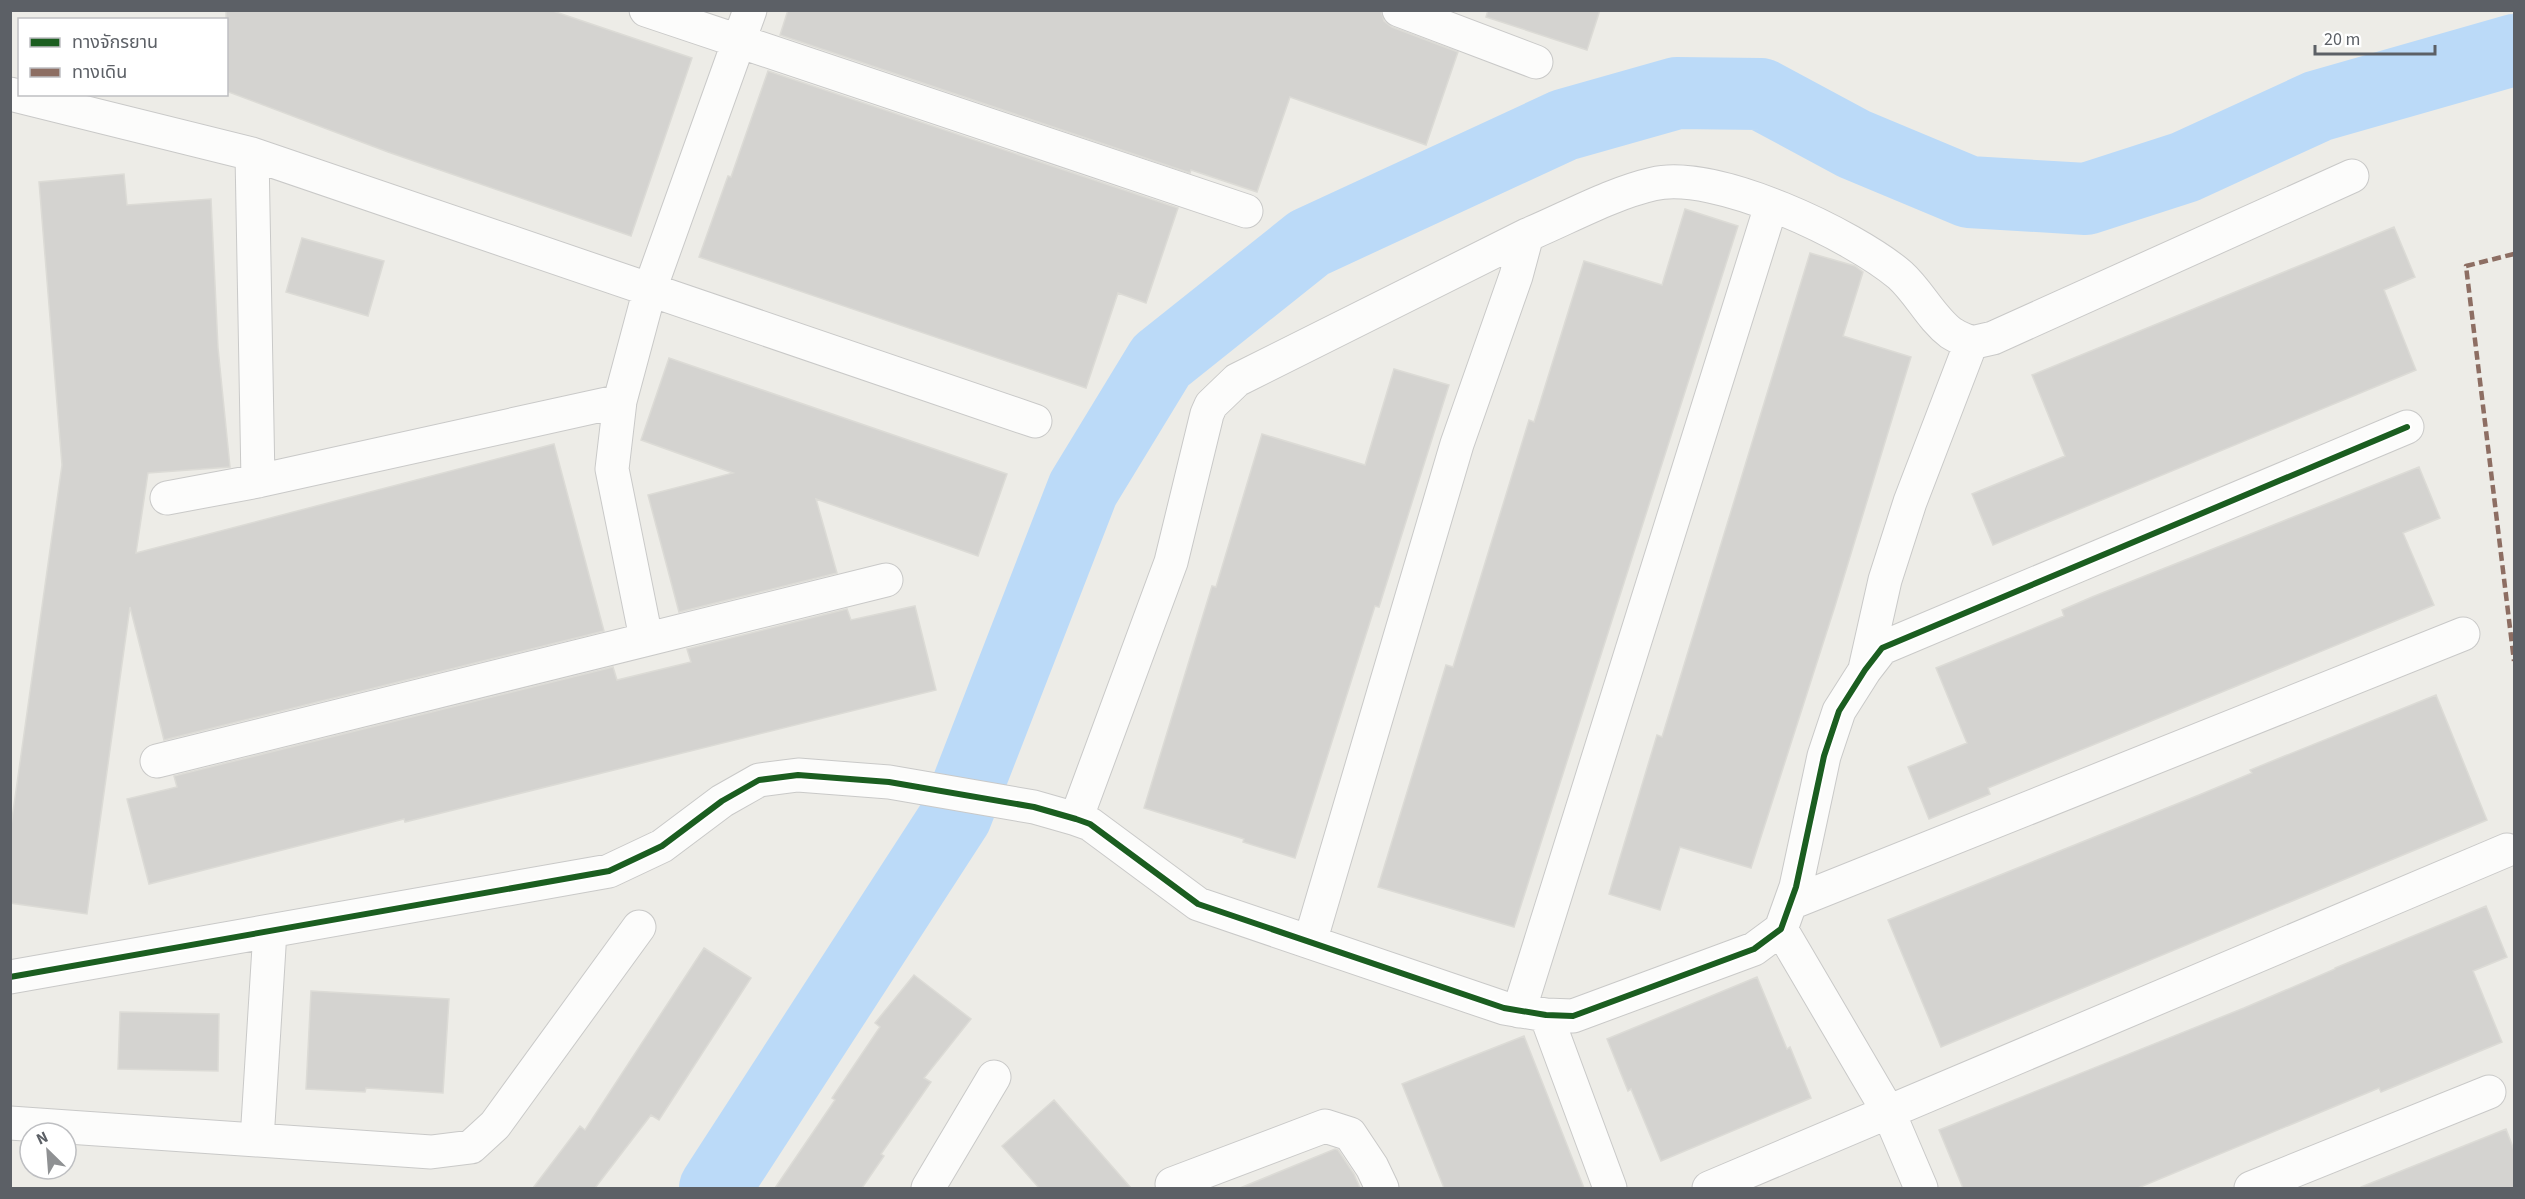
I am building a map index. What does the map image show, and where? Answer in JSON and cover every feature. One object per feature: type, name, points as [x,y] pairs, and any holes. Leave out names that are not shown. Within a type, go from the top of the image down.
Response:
[{"type":"street","points":[[646,10],[1246,211]]},
{"type":"street","points":[[646,638],[612,469],[620,401],[650,289],[750,10]]},
{"type":"street","points":[[1399,10],[1536,62]]},
{"type":"street","points":[[18,96],[252,154],[1035,421]]},
{"type":"street","points":[[252,154],[258,481]]},
{"type":"street","points":[[1076,819],[1171,562],[1199,440],[1211,405],[1237,380],[1527,235],[1654,183],[1701,183],[1771,206],[1830,232],[1870,254],[1901,276],[1950,332],[1971,344],[1993,338],[2352,176]]},
{"type":"street","points":[[1610,1188],[1532,1013],[1771,206]]},
{"type":"street","points":[[1310,942],[1456,444],[1516,276],[1527,235]]},
{"type":"street","points":[[1865,670],[1885,580],[1910,502],[1971,344]]},
{"type":"street","points":[[167,498],[258,481],[620,401]]},
{"type":"street","points":[[1921,1188],[1889,1113],[1786,916],[1796,887],[1824,756],[1839,711],[1865,670],[1882,648],[1916,632],[2407,427]]},
{"type":"street","points":[[157,761],[886,580]]},
{"type":"street","points":[[10,977],[609,871],[662,846],[722,801],[759,780],[798,775],[889,782],[1061,813],[1090,824],[1198,904],[1504,1008],[1573,1016],[1754,949],[1786,916],[2463,634]]},
{"type":"street","points":[[1709,1188],[2507,850]]},
{"type":"street","points":[[10,1123],[431,1152],[471,1147],[495,1125],[639,927]]},
{"type":"street","points":[[257,1140],[270,932]]},
{"type":"street","points":[[928,1188],[994,1077]]},
{"type":"street","points":[[2251,1188],[2489,1092]]},
{"type":"street","points":[[1172,1184],[1325,1126],[1350,1134],[1372,1167],[1382,1188]]},
{"type":"building","points":[[226,10],[550,10],[692,58],[631,236],[388,152],[228,92],[228,18],[226,18]]},
{"type":"building","points":[[788,10],[1381,10],[1384,21],[1392,27],[1458,52],[1426,145],[1290,97],[1257,192],[1191,170],[1190,173],[780,35]]},
{"type":"building","points":[[1488,10],[1600,10],[1587,50],[1486,17]]},
{"type":"building","points":[[768,71],[1178,208],[1146,303],[1118,293],[1086,388],[699,257],[728,176],[731,177]]},
{"type":"building","points":[[124,174],[127,205],[211,199],[218,348],[230,467],[148,473],[136,553],[554,444],[604,631],[164,740],[130,607],[87,914],[10,903],[10,833],[62,465],[39,182]]},
{"type":"building","points":[[1685,209],[1738,226],[1514,927],[1378,887],[1446,665],[1453,667],[1529,420],[1534,422],[1584,261],[1662,285]]},
{"type":"building","points":[[2394,227],[2415,277],[2384,290],[2416,370],[1993,545],[1972,494],[2065,456],[2032,375]]},
{"type":"building","points":[[302,238],[384,261],[368,316],[286,292]]},
{"type":"building","points":[[1810,253],[1855,266],[1863,272],[1843,336],[1911,357],[1835,606],[1751,868],[1680,847],[1660,910],[1609,894],[1657,735],[1662,737]]},
{"type":"building","points":[[669,358],[1007,474],[978,556],[816,499],[837,573],[679,612],[648,495],[733,473],[641,440]]},
{"type":"building","points":[[1394,369],[1449,385],[1379,607],[1375,606],[1295,858],[1243,842],[1244,839],[1144,808],[1212,586],[1216,587],[1262,434],[1365,465]]},
{"type":"building","points":[[2419,467],[2440,518],[2403,533],[2434,605],[1988,788],[1990,794],[1929,819],[1908,767],[1967,743],[1936,668],[2064,616],[2062,610],[2092,597]]},
{"type":"building","points":[[915,606],[936,690],[405,822],[404,819],[149,884],[127,799],[177,787],[174,776],[613,667],[617,680],[691,662],[687,649],[847,609],[851,620]]},
{"type":"building","points":[[2436,695],[2487,820],[1941,1047],[1888,920],[2199,795],[2252,773],[2250,770]]},
{"type":"building","points":[[2486,906],[2507,957],[2473,971],[2502,1042],[2381,1092],[2379,1088],[2138,1188],[1963,1188],[1939,1130],[2244,1008]]},
{"type":"building","points":[[704,948],[751,978],[659,1120],[651,1115],[595,1188],[533,1188],[580,1126],[585,1130]]},
{"type":"building","points":[[914,975],[971,1019],[924,1078],[931,1082],[881,1154],[884,1156],[862,1188],[775,1188],[835,1100],[832,1098],[880,1027],[875,1023]]},
{"type":"building","points":[[1757,977],[1787,1049],[1790,1047],[1811,1098],[1661,1161],[1631,1089],[1628,1091],[1607,1039]]},
{"type":"building","points":[[311,991],[449,999],[443,1093],[366,1088],[365,1092],[306,1089]]},
{"type":"building","points":[[120,1012],[219,1014],[218,1071],[118,1069]]},
{"type":"building","points":[[1524,1036],[1584,1188],[1444,1188],[1402,1084]]},
{"type":"building","points":[[1054,1100],[1131,1188],[1039,1188],[1002,1146]]},
{"type":"building","points":[[2506,1129],[2514,1150],[2514,1188],[2361,1188],[2361,1187]]},
{"type":"building","points":[[1335,1149],[1354,1174],[1360,1188],[1240,1188]]},
{"type":"waterway","points":[[715,1188],[956,816],[1083,489],[1161,361],[1309,243],[1564,125],[1677,93],[1761,94],[1854,144],[1969,192],[2086,199],[2185,167],[2318,106],[2514,50]]},
{"type":"marked path","points":[[2514,254],[2466,266],[2514,661]]},
{"type":"cycle path","points":[[10,977],[609,871],[662,846],[722,801],[759,780],[798,775],[889,782],[1034,807],[1076,819],[1090,824],[1198,904],[1504,1008],[1546,1015],[1573,1016],[1754,949],[1781,929],[1796,887],[1824,756],[1839,711],[1882,648],[2407,427]]}]
